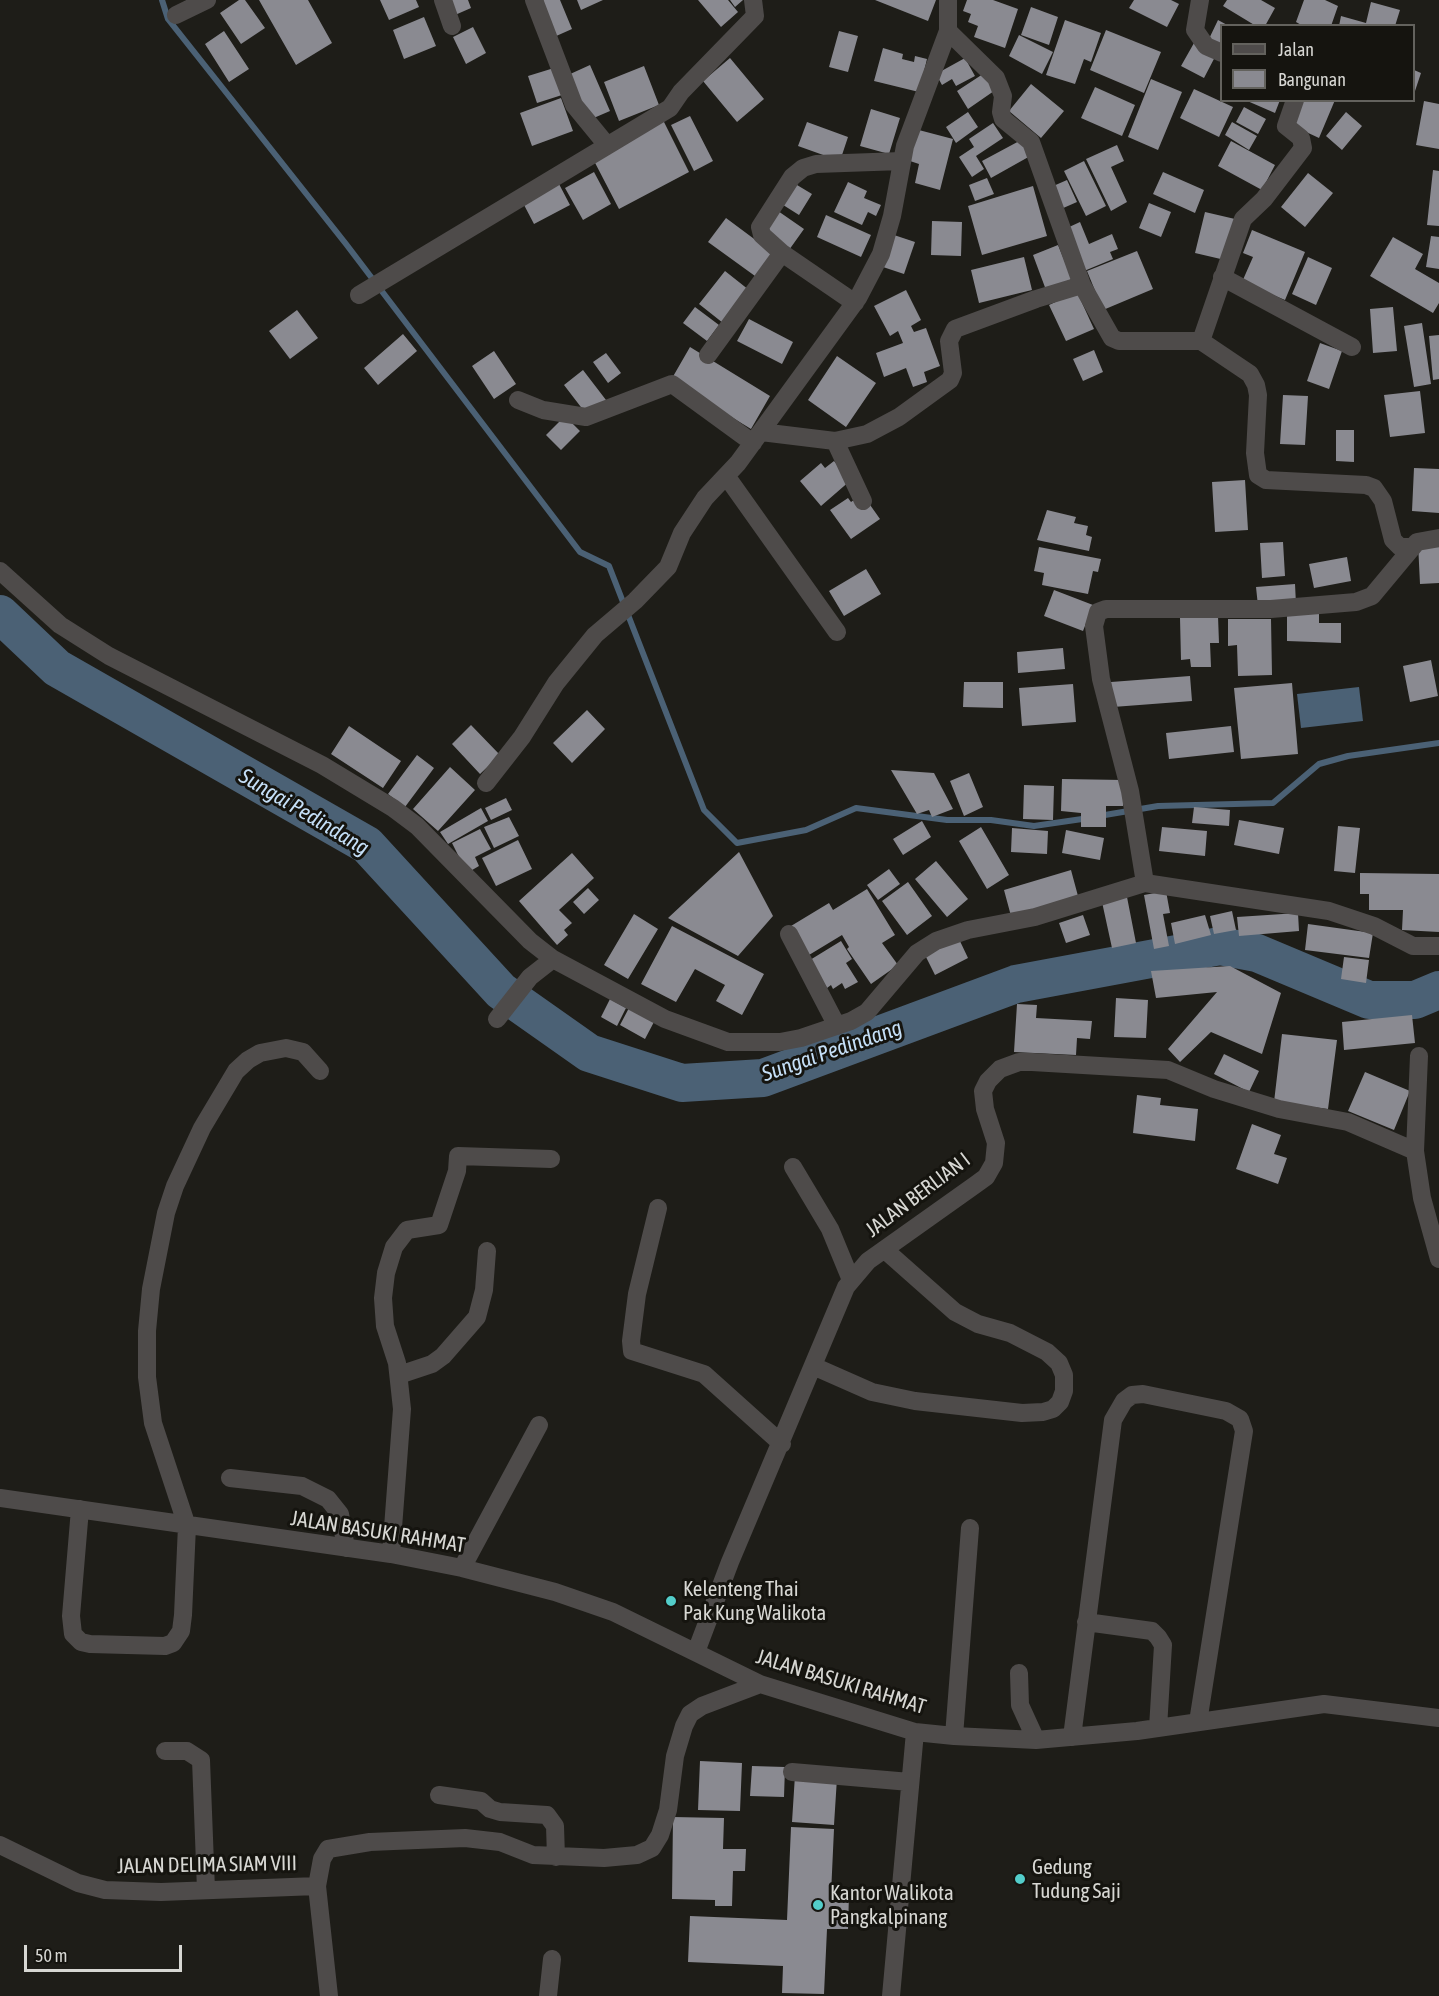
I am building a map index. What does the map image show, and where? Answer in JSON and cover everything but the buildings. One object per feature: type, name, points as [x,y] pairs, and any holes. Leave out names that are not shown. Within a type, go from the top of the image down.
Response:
[{"type":"street","points":[[176,15],[207,0]]},
{"type":"street","points":[[442,0],[452,26]]},
{"type":"street","points":[[534,0],[574,105],[606,144]]},
{"type":"street","points":[[358,295],[674,104],[681,92],[755,16],[753,0]]},
{"type":"street","points":[[486,783],[585,647],[606,623],[628,607],[668,567],[682,533],[705,498],[727,477],[855,303],[880,254],[892,216],[904,146],[948,31],[948,0]]},
{"type":"street","points":[[1200,0],[1195,30],[1206,46],[1220,53]]},
{"type":"street","points":[[948,31],[996,78],[1003,96],[1001,112],[1003,119],[1031,142],[1082,285],[1112,338],[1119,341],[1201,341],[1250,374],[1258,395],[1255,453],[1258,475],[1266,480],[1366,485],[1374,488],[1383,501],[1393,540],[1400,547],[1411,548]]},
{"type":"street","points":[[1201,341],[1243,219],[1264,199],[1303,148],[1301,138],[1286,126],[1293,102]]},
{"type":"street","points":[[855,303],[782,253],[762,235],[760,227],[798,171],[816,164],[902,161]]},
{"type":"street","points":[[708,355],[782,253]]},
{"type":"street","points":[[1222,277],[1352,347]]},
{"type":"street","points":[[518,400],[543,410],[586,417],[672,384],[757,437],[835,441],[867,434],[899,417],[945,386],[953,373],[949,341],[955,329],[1036,299],[1082,285]]},
{"type":"street","points":[[835,441],[863,501]]},
{"type":"street","points":[[727,477],[837,632]]},
{"type":"street","points":[[1146,883],[1130,791],[1101,679],[1094,626],[1098,612],[1106,609],[1271,609],[1356,603],[1372,596],[1417,542],[1439,538]]},
{"type":"street","points":[[0,572],[60,625],[109,656],[322,765],[393,808],[417,826],[530,941],[553,959],[665,1019],[728,1042],[780,1042],[837,1026],[867,1012],[917,953],[936,940],[968,930],[1035,917],[1146,883],[1329,911],[1374,926],[1413,946],[1439,946]]},
{"type":"street","points":[[789,934],[837,1026]]},
{"type":"street","points":[[497,1019],[530,977],[553,959]]},
{"type":"street","points":[[80,1509],[71,1629],[76,1638],[90,1644],[165,1646],[177,1638],[181,1631],[183,1615],[187,1526],[153,1423],[147,1377],[147,1332],[151,1289],[166,1213],[175,1186],[202,1128],[236,1071],[260,1053],[286,1048],[303,1052],[320,1071]]},
{"type":"street","points":[[1419,1056],[1415,1151],[1422,1198],[1439,1259]]},
{"type":"street","name":"JALAN BERLIAN I","points":[[696,1652],[730,1562],[782,1444],[837,1305],[851,1280],[868,1261],[986,1177],[994,1163],[996,1143],[985,1109],[983,1091],[994,1074],[1007,1065],[1019,1062],[1168,1070],[1214,1089],[1278,1109],[1348,1122],[1415,1151]]},
{"type":"street","points":[[391,1554],[401,1440],[399,1375],[384,1312],[386,1273],[394,1247],[402,1234],[417,1226],[439,1225],[457,1171],[458,1156],[551,1159]]},
{"type":"street","points":[[794,1167],[830,1229],[851,1280]]},
{"type":"street","points":[[658,1208],[638,1294],[630,1346],[632,1351],[704,1374],[782,1444]]},
{"type":"street","points":[[813,1366],[872,1392],[915,1401],[1022,1413],[1043,1412],[1053,1409],[1060,1402],[1064,1391],[1064,1375],[1059,1363],[1047,1352],[1010,1333],[978,1324],[961,1315],[885,1250]]},
{"type":"street","points":[[399,1375],[432,1364],[443,1356],[477,1317],[484,1290],[487,1251]]},
{"type":"street","points":[[1072,1737],[1113,1420],[1124,1401],[1132,1395],[1143,1394],[1226,1411],[1240,1419],[1244,1431],[1243,1453],[1198,1722]]},
{"type":"street","points":[[462,1568],[538,1425]]},
{"type":"street","points":[[230,1478],[302,1486],[328,1499],[340,1514],[346,1548]]},
{"type":"street","name":"JALAN BASUKI RAHMAT","points":[[0,1498],[391,1554],[462,1568],[555,1592],[603,1609],[760,1684],[915,1732],[1036,1740],[1158,1728],[1324,1704],[1439,1718]]},
{"type":"street","points":[[954,1736],[970,1528]]},
{"type":"street","points":[[1086,1622],[1152,1631],[1158,1637],[1163,1645],[1158,1728]]},
{"type":"street","points":[[1019,1673],[1020,1705],[1036,1740]]},
{"type":"street","points":[[329,1996],[317,1886],[324,1853],[335,1846],[426,1838],[465,1838],[493,1840],[525,1853],[556,1857],[638,1855],[652,1848],[668,1810],[675,1756],[690,1714],[702,1706],[760,1684]]},
{"type":"street","points":[[891,1996],[915,1732]]},
{"type":"street","points":[[165,1751],[187,1751],[199,1756],[203,1766],[206,1890]]},
{"type":"street","points":[[792,1772],[910,1782]]},
{"type":"street","points":[[439,1795],[482,1801],[490,1809],[500,1812],[547,1815],[555,1826],[556,1857]]},
{"type":"street","name":"JALAN DELIMA SIAM VIII","points":[[0,1845],[89,1886],[126,1891],[317,1886]]},
{"type":"street","points":[[548,1996],[552,1959]]},
{"type":"water","points":[[1359,687],[1363,721],[1301,728],[1297,694]]},
{"type":"waterway","points":[[162,0],[168,19],[346,244],[580,552],[609,566],[704,810],[737,843],[806,830],[856,808],[947,820],[991,820],[1034,826],[1089,818]]},
{"type":"waterway","name":"Sungai Pedindang","points":[[0,614],[57,668],[367,845],[501,991],[589,1053],[682,1083],[763,1078],[1016,984],[1220,946],[1257,953],[1369,1000],[1415,1000],[1439,990]]},
{"type":"waterway","points":[[1099,816],[1158,806],[1273,803],[1319,764],[1348,756],[1439,743]]},
{"type":"place","name":"Kelenteng Thai Pak Kung Walikota","points":[[671,1601]]},
{"type":"place","name":"Gedung Tudung Saji","points":[[1020,1879]]},
{"type":"place","name":"Kantor Walikota Pangkalpinang","points":[[818,1905]]}]
